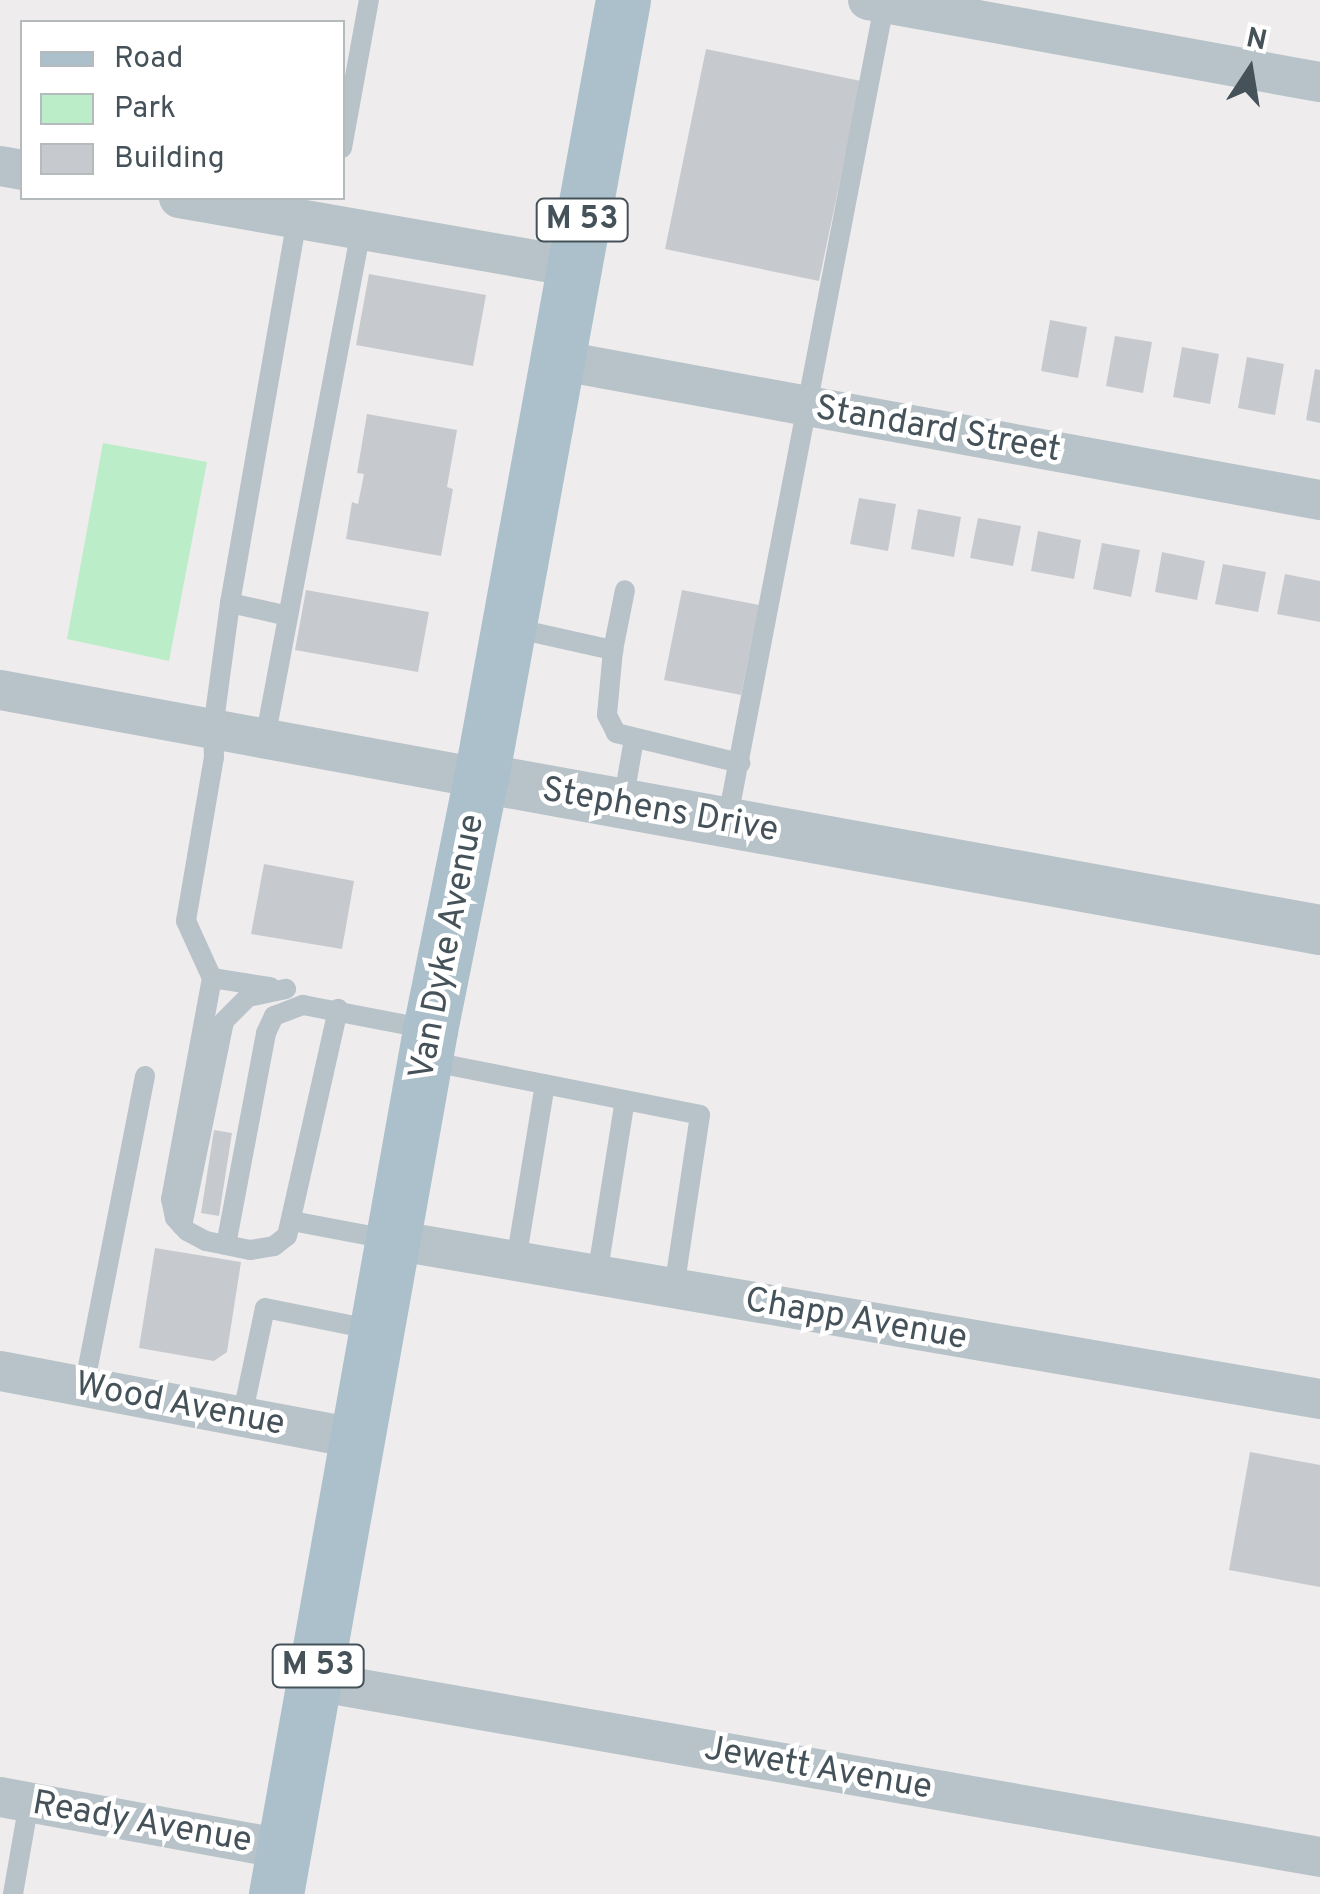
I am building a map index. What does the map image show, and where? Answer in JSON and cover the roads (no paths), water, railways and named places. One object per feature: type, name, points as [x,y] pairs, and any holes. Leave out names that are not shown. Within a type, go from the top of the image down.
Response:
[{"type":"main road","name":"Van Dyke Avenue","points":[[280,1872],[427,1045],[481,778],[623,0]]},
{"type":"street","points":[[880,1],[1320,82]]},
{"type":"street","points":[[194,200],[330,218],[572,268]]},
{"type":"street","name":"Standard Street","points":[[557,360],[1320,500]]},
{"type":"street","name":"Stephens Drive","points":[[0,690],[1320,930]]},
{"type":"street","name":"Chapp Avenue","points":[[393,1240],[1320,1399]]},
{"type":"street","name":"Wood Avenue","points":[[0,1371],[359,1439]]},
{"type":"street","name":"Jewett Avenue","points":[[315,1680],[1320,1857]]},
{"type":"street","name":"Ready Avenue","points":[[14,1800],[280,1872]]},
{"type":"lane","points":[[345,132],[370,0]]},
{"type":"lane","points":[[727,824],[809,406],[880,1]]},
{"type":"lane","points":[[330,218],[230,603],[213,729],[214,758],[186,921],[212,978],[171,1199],[175,1218],[182,1226],[206,1241],[250,1250],[274,1246],[287,1236],[338,1009]]},
{"type":"lane","points":[[264,738],[288,616],[330,218]]},
{"type":"lane","points":[[625,590],[613,650],[607,715],[616,733],[740,763]]},
{"type":"lane","points":[[230,603],[288,616]]},
{"type":"lane","points":[[507,627],[613,650]]},
{"type":"lane","points":[[623,804],[634,739]]},
{"type":"lane","points":[[212,978],[307,993],[427,1045],[545,1084],[700,1115],[674,1288]]},
{"type":"lane","points":[[182,1226],[224,1021],[248,997],[286,989]]},
{"type":"lane","points":[[226,1245],[266,1032],[274,1016],[287,1008],[338,1009]]},
{"type":"lane","points":[[84,1386],[145,1076]]},
{"type":"lane","points":[[516,1262],[545,1084]]},
{"type":"lane","points":[[597,1276],[624,1100]]},
{"type":"lane","points":[[292,1221],[393,1240]]},
{"type":"lane","points":[[242,1417],[264,1308],[378,1331]]},
{"type":"lane","points":[[13,1894],[14,1800]]}]
